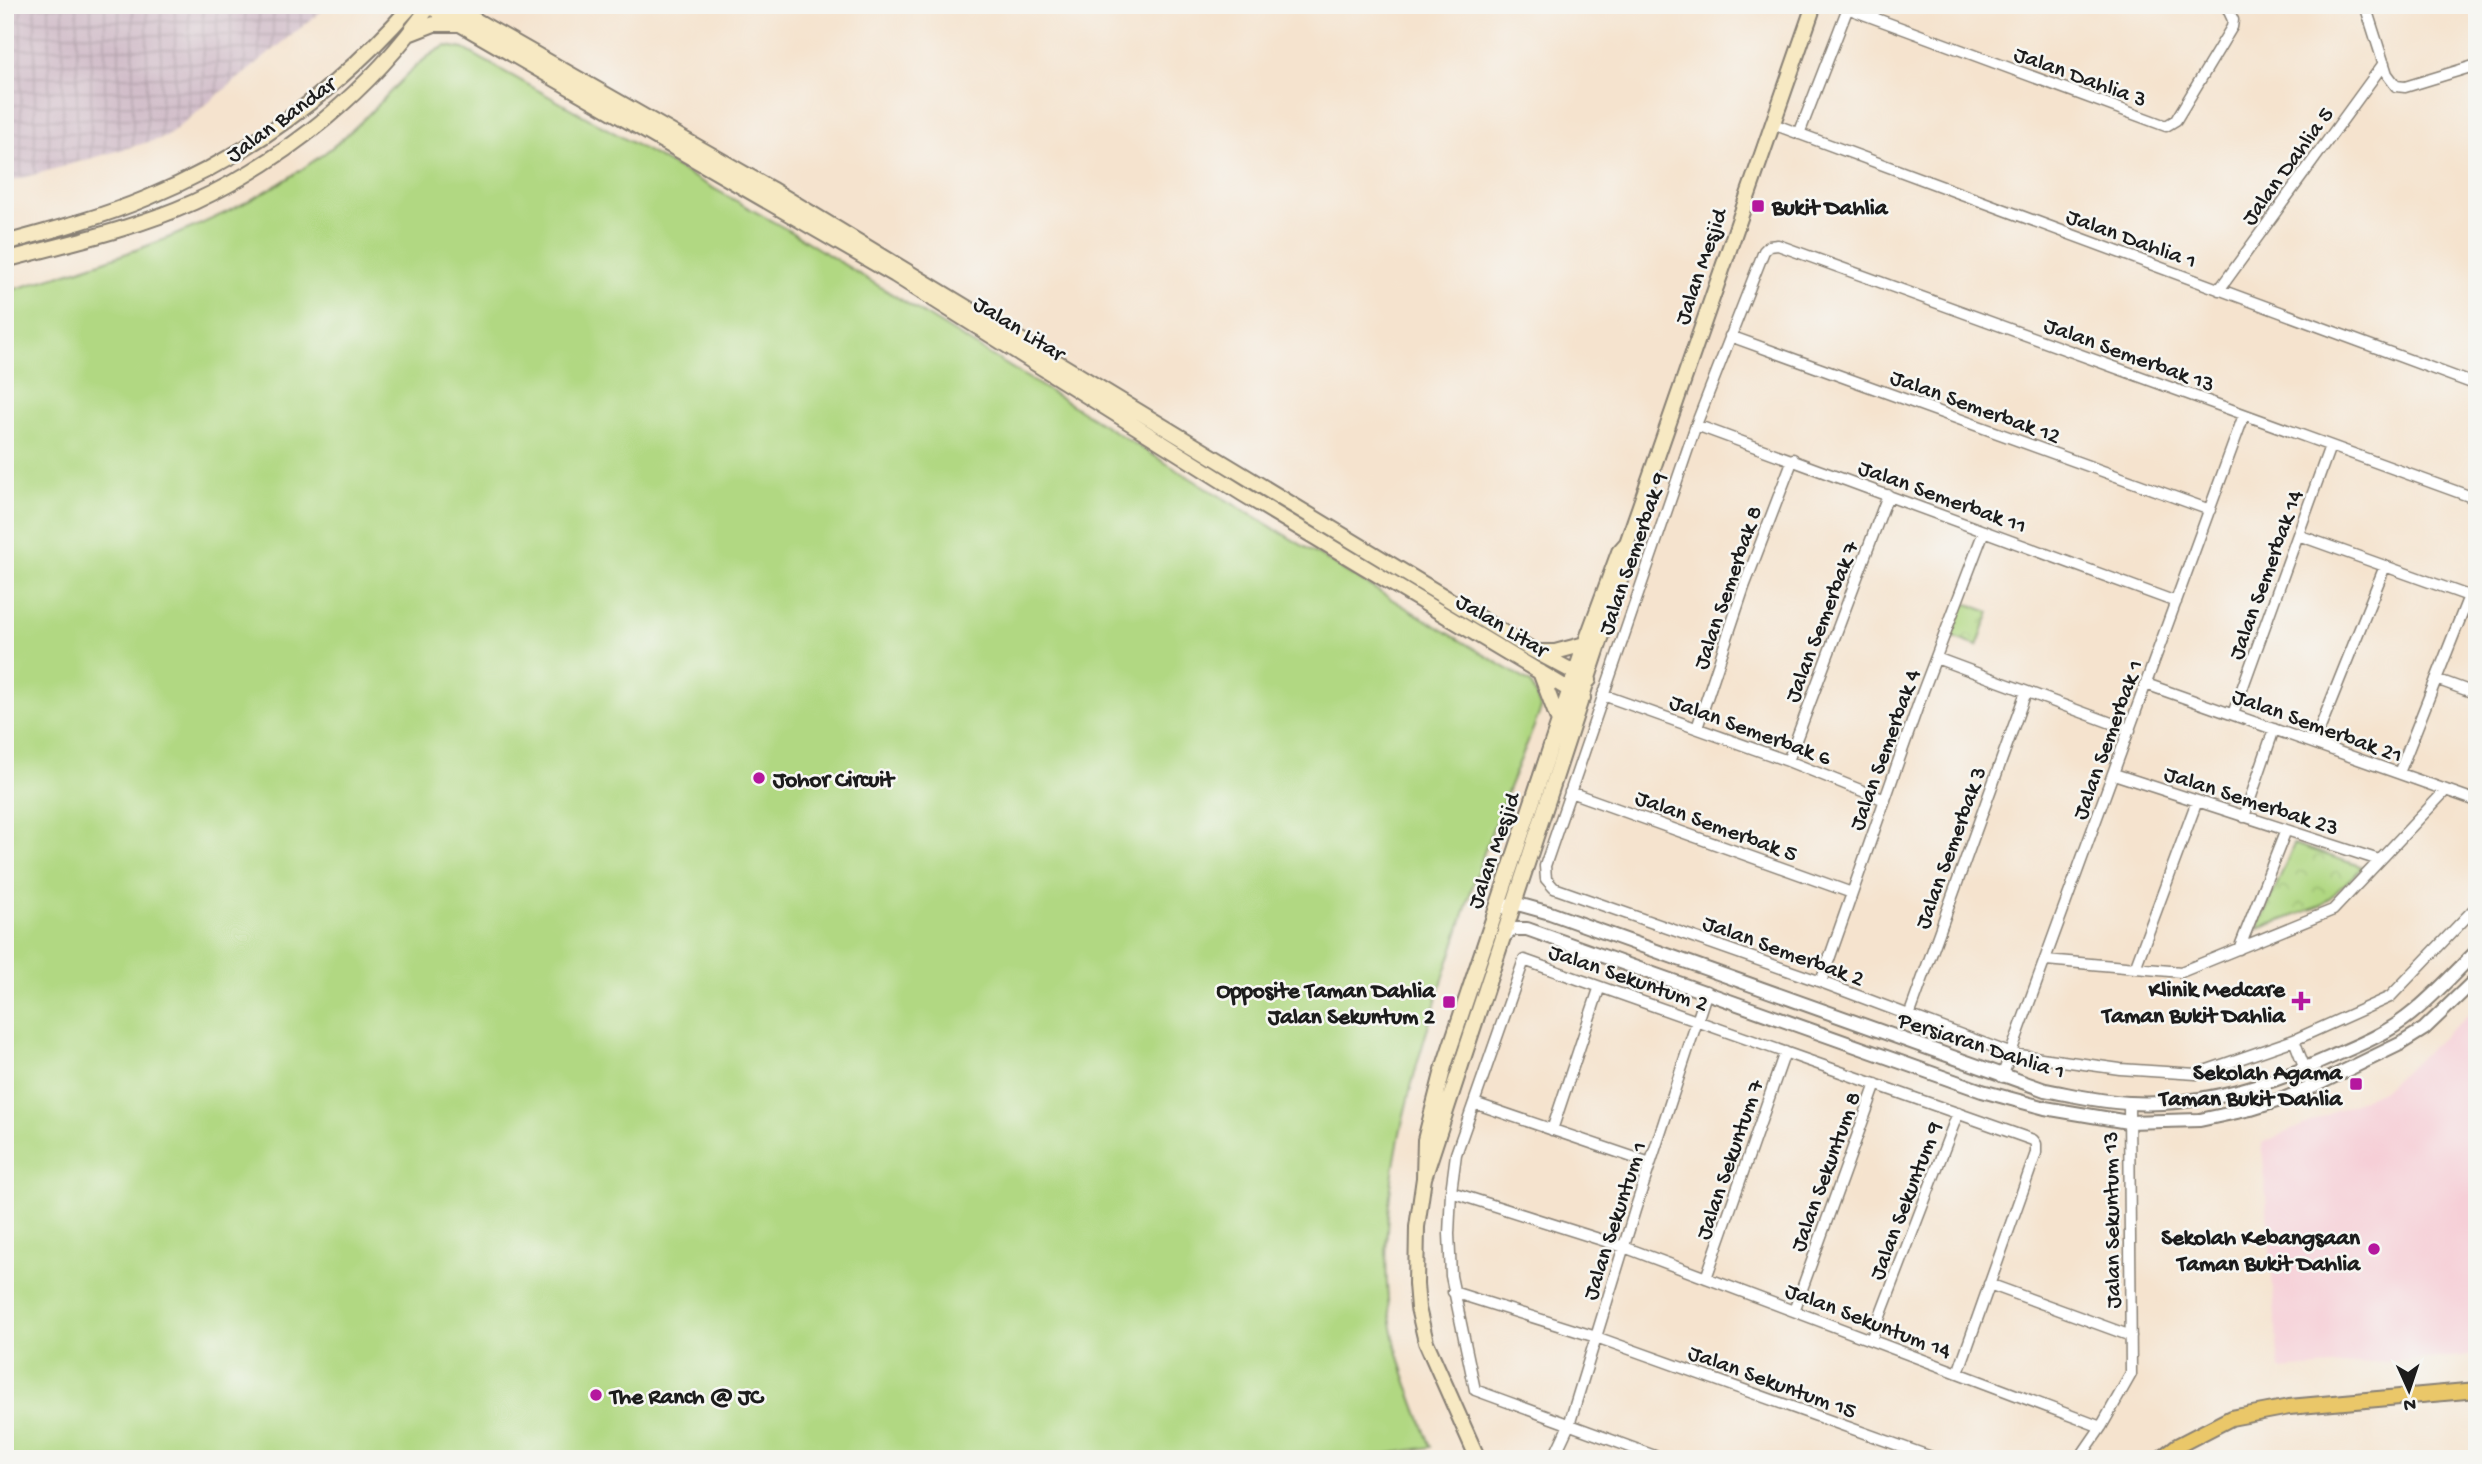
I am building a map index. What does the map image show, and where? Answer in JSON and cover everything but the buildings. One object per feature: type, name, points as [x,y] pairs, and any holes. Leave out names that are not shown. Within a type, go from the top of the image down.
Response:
[{"type":"main road","name":"Jalan Bandar","points":[[5,243],[110,212],[147,198],[248,149],[310,104],[349,70],[412,5]]},
{"type":"main road","name":"Jalan Litar","points":[[449,5],[895,275],[1243,494],[1583,698]]},
{"type":"main road","name":"Jalan Mesjid","points":[[1478,1459],[1426,1342],[1418,1308],[1417,1227],[1424,1178],[1425,1140],[1444,1066],[1585,644],[1619,552],[1627,543],[1814,5]]},
{"type":"main road","name":"Jalan Bandar","points":[[5,260],[117,230],[194,202],[261,166],[325,119],[370,78],[411,33],[429,6]]},
{"type":"main road","name":"Jalan Litar","points":[[429,6],[464,15],[522,45],[771,188],[1538,653],[1589,680]]},
{"type":"main road","points":[[411,33],[464,15]]},
{"type":"main road","name":"Jalan Mesjid","points":[[1424,1178],[1589,680],[1628,556],[1627,543]]},
{"type":"main road","points":[[1538,653],[1555,652],[1585,644]]},
{"type":"main road","points":[[1540,672],[1559,722]]},
{"type":"main road","points":[[2160,1459],[2177,1446],[2231,1418],[2289,1407],[2477,1390]]},
{"type":"street","name":"Jalan Dahlia 3","points":[[1848,7],[2166,126],[2176,120],[2233,25],[2230,10],[2225,5]]},
{"type":"street","points":[[2365,5],[2390,79],[2396,86],[2402,87],[2477,65]]},
{"type":"street","points":[[1799,134],[1848,7]]},
{"type":"street","name":"Jalan Dahlia 5","points":[[2219,289],[2384,63]]},
{"type":"street","name":"Jalan Dahlia 1","points":[[1773,124],[2477,385]]},
{"type":"street","name":"Jalan Semerbak 13","points":[[1769,246],[1778,244],[2477,499]]},
{"type":"street","name":"Jalan Semerbak 9","points":[[1546,879],[1545,866],[1696,425],[1764,251],[1769,246]]},
{"type":"street","name":"Jalan Semerbak 12","points":[[1730,336],[2210,510]]},
{"type":"street","name":"Jalan Semerbak 1","points":[[2002,1077],[2244,415]]},
{"type":"street","name":"Jalan Semerbak 11","points":[[1696,425],[2176,603]]},
{"type":"street","name":"Jalan Semerbak 14","points":[[2233,714],[2330,446]]},
{"type":"street","name":"Jalan Semerbak 8","points":[[1697,728],[1744,587],[1793,459]]},
{"type":"street","name":"Jalan Semerbak 7","points":[[1788,761],[1888,495]]},
{"type":"street","name":"Jalan Semerbak 4","points":[[1821,982],[1984,531]]},
{"type":"street","points":[[2298,535],[2473,597],[2436,679],[2399,774]]},
{"type":"street","points":[[2314,743],[2385,566]]},
{"type":"street","points":[[1936,658],[2130,730]]},
{"type":"street","points":[[2436,679],[2477,694]]},
{"type":"street","name":"Jalan Semerbak 21","points":[[2146,684],[2477,801]]},
{"type":"street","name":"Jalan Semerbak 3","points":[[1909,1016],[2026,692]]},
{"type":"street","name":"Jalan Semerbak 6","points":[[1603,695],[1788,761],[1885,800]]},
{"type":"street","points":[[2244,817],[2274,729]]},
{"type":"street","name":"Jalan Semerbak 23","points":[[2114,774],[2379,860]]},
{"type":"street","points":[[2046,960],[2181,972],[2333,910],[2446,790]]},
{"type":"street","name":"Jalan Semerbak 5","points":[[1570,792],[1852,893]]},
{"type":"street","points":[[2135,968],[2197,801]]},
{"type":"street","points":[[2239,949],[2286,830]]},
{"type":"street","name":"Jalan Semerbak 2","points":[[1546,879],[1554,888],[1821,982],[2012,1054],[2119,1069],[2196,1074],[2294,1040],[2390,997],[2477,906]]},
{"type":"street","points":[[1496,909],[1514,902]]},
{"type":"street","name":"Persiaran Dahlia 1","points":[[1514,902],[2002,1077],[2045,1090],[2129,1103],[2168,1103],[2213,1097],[2271,1083],[2305,1069],[2393,1027],[2412,1013],[2477,951]]},
{"type":"street","points":[[1542,936],[1536,920],[1550,913]]},
{"type":"street","name":"Persiaran Dahlia 1","points":[[1502,938],[1520,927],[1982,1091],[2045,1108],[2128,1122],[2200,1120],[2283,1099],[2400,1044],[2424,1029],[2477,978]]},
{"type":"street","name":"Jalan Sekuntum 2","points":[[1569,1424],[1475,1390],[1453,1292],[1449,1234],[1456,1154],[1524,960],[2033,1140],[2037,1148],[1989,1284]]},
{"type":"street","points":[[1552,1130],[1598,992]]},
{"type":"street","name":"Jalan Sekuntum 1","points":[[1553,1459],[1569,1424],[1707,992]]},
{"type":"street","points":[[2294,1040],[2312,1087]]},
{"type":"street","name":"Jalan Sekuntum 7","points":[[1706,1278],[1785,1052]]},
{"type":"street","name":"Jalan Sekuntum 8","points":[[1794,1311],[1876,1084]]},
{"type":"street","points":[[1474,1103],[1650,1164]]},
{"type":"street","name":"Jalan Sekuntum 13","points":[[2078,1459],[2101,1427],[2131,1374],[2129,1103]]},
{"type":"street","name":"Jalan Sekuntum 9","points":[[1871,1340],[1958,1113]]},
{"type":"street","name":"Jalan Sekuntum 14","points":[[1451,1192],[1624,1247],[2101,1427]]},
{"type":"street","points":[[1958,1373],[1989,1284],[2131,1336]]},
{"type":"street","name":"Jalan Sekuntum 15","points":[[1453,1292],[1596,1337],[1937,1459]]},
{"type":"street","points":[[1569,1424],[1656,1458]]},
{"type":"shaded area","points":[[5,5],[329,5],[166,137],[5,183]]},
{"type":"shaded area","name":"Sekolah Kebangsaan Taman Bukit Dahlia","points":[[2477,1007],[2477,1355],[2279,1370],[2262,1143],[2382,1091]]},
{"type":"green space","name":"Johor Circuit","points":[[446,46],[464,49],[788,230],[1195,481],[1531,683],[1541,709],[1470,894],[1420,1052],[1393,1174],[1386,1257],[1390,1318],[1404,1374],[1431,1447],[1356,1459],[5,1459],[5,292],[130,252],[210,220],[249,201],[332,148],[418,65]]},
{"type":"green space","points":[[1965,603],[1990,612],[1977,646],[1952,637]]},
{"type":"green space","points":[[2294,844],[2363,867],[2321,906],[2258,929]]},
{"type":"place","name":"Bukit Dahlia","points":[[1758,206]]},
{"type":"place","name":"Johor Circuit","points":[[759,778]]},
{"type":"place","name":"Klinik Medcare Taman Bukit Dahlia","points":[[2301,1001]]},
{"type":"place","name":"Opposite Taman Dahlia Jalan Sekuntum 2","points":[[1449,1002]]},
{"type":"place","name":"Sekolah Agama Taman Bukit Dahlia","points":[[2356,1084]]},
{"type":"place","name":"Sekolah Kebangsaan Taman Bukit Dahlia","points":[[2374,1249]]},
{"type":"place","name":"The Ranch @ JC","points":[[596,1395]]}]
